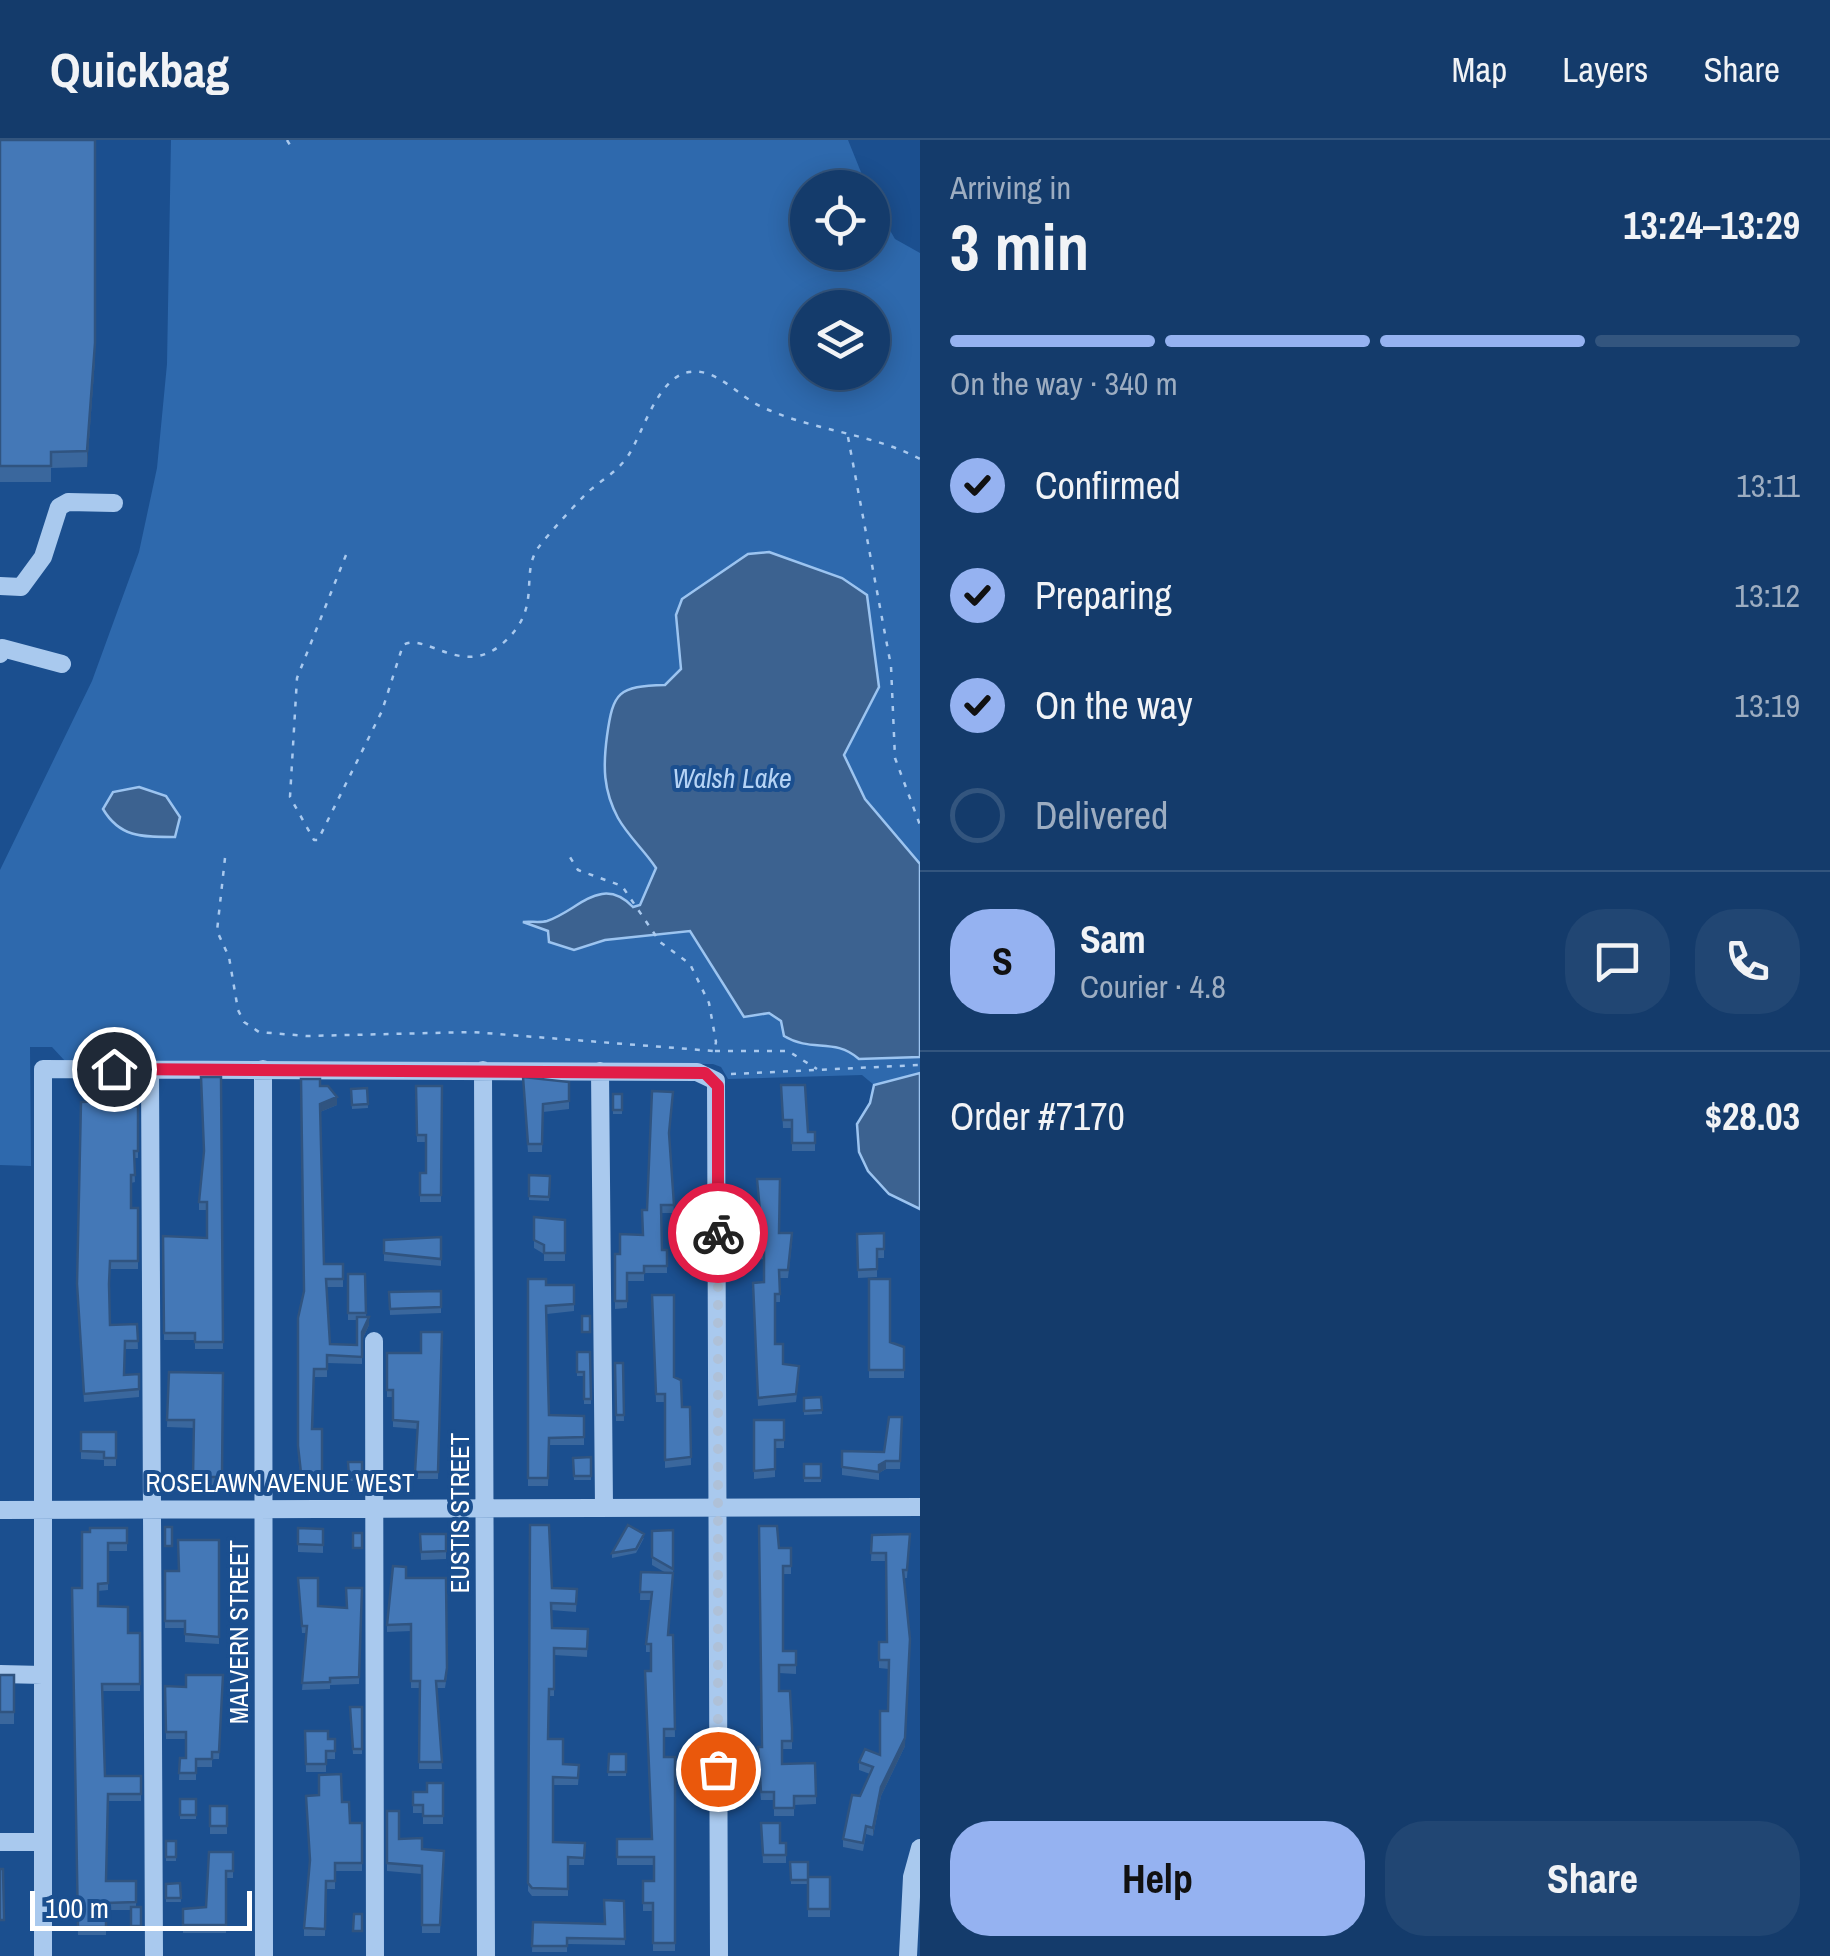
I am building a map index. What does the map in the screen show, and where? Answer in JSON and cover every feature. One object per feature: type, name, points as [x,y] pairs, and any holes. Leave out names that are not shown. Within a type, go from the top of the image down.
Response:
[{"type":"street","points":[[0,586],[21,587],[44,556],[60,508],[68,502],[114,504]]},
{"type":"street","points":[[0,654],[2,648],[16,650],[62,664]]},
{"type":"street","points":[[43,1956],[44,1069],[263,1069],[600,1071],[714,1078],[720,1956]]},
{"type":"street","points":[[150,1069],[154,1956]]},
{"type":"street","name":"MALVERN STREET","points":[[263,1069],[264,1956]]},
{"type":"street","name":"EUSTIS STREET","points":[[483,1070],[486,1956]]},
{"type":"street","points":[[600,1071],[604,1507]]},
{"type":"street","points":[[374,1341],[375,1956]]},
{"type":"street","name":"ROSELAWN AVENUE WEST","points":[[0,1510],[920,1508]]},
{"type":"street","points":[[0,1674],[44,1675]]},
{"type":"street","points":[[0,1842],[43,1842]]},
{"type":"street","points":[[908,1956],[912,1877],[920,1848]]},
{"type":"path","points":[[287,140],[293,150]]},
{"type":"path","points":[[346,555],[297,678],[290,796],[314,840],[318,840],[382,710],[404,645],[416,641],[448,655],[472,657],[490,652],[508,639],[528,609],[537,549],[588,492],[622,464],[672,381],[688,372],[707,373],[773,412],[888,444],[920,459]]},
{"type":"path","points":[[848,435],[892,666],[895,758],[920,825]]},
{"type":"path","points":[[568,854],[578,870],[616,882],[656,936],[699,976],[709,1003],[714,1051]]},
{"type":"path","points":[[226,858],[217,931],[229,957],[238,1010],[244,1022],[258,1032],[306,1036],[472,1032],[714,1051],[788,1051],[820,1071]]},
{"type":"path","points":[[714,1078],[740,1073],[920,1064]]},
{"type":"shaded area","points":[[171,140],[848,140],[860,170],[790,170],[790,270],[890,270],[890,230],[895,239],[920,253],[920,1073],[874,1085],[862,1075],[728,1079],[721,1067],[713,1064],[65,1061],[52,1047],[30,1047],[31,1166],[0,1165],[0,870],[92,681],[139,552],[157,468],[167,364]]},
{"type":"water","name":"Walsh Lake","points":[[769,552],[842,578],[867,595],[879,687],[844,755],[865,799],[920,864],[920,1057],[859,1059],[841,1049],[804,1044],[784,1036],[781,1021],[769,1013],[744,1017],[690,931],[605,940],[574,950],[549,942],[548,931],[523,922],[547,921],[600,894],[621,898],[633,907],[640,905],[656,868],[622,825],[609,798],[605,758],[612,710],[621,694],[637,687],[665,685],[681,669],[676,615],[682,599],[748,554]]},
{"type":"water","points":[[139,787],[166,796],[180,817],[175,837],[133,834],[110,819],[103,809],[113,792]]},
{"type":"water","points":[[920,1073],[920,1209],[889,1194],[868,1171],[859,1152],[857,1124],[870,1103],[874,1085]]},
{"type":"building","points":[[0,140],[95,140],[95,343],[87,451],[51,452],[51,466],[0,466]]},
{"type":"building","points":[[201,1077],[221,1077],[223,1342],[195,1342],[195,1333],[164,1333],[163,1236],[207,1238],[207,1202],[199,1202],[204,1151]]},
{"type":"building","points":[[523,1077],[569,1082],[569,1101],[543,1104],[542,1144],[528,1144]]},
{"type":"building","points":[[301,1079],[320,1079],[320,1086],[328,1086],[337,1097],[320,1104],[324,1264],[343,1264],[343,1279],[326,1279],[330,1344],[357,1345],[357,1317],[369,1317],[362,1332],[362,1357],[327,1355],[327,1369],[314,1369],[312,1429],[322,1429],[322,1473],[301,1473],[298,1446],[298,1318],[304,1291]]},
{"type":"building","points":[[781,1085],[805,1085],[808,1132],[815,1132],[815,1143],[792,1143],[792,1120],[783,1120]]},
{"type":"building","points":[[416,1086],[442,1086],[441,1195],[420,1195],[420,1173],[426,1173],[426,1135],[417,1135]]},
{"type":"building","points":[[367,1088],[368,1104],[352,1105],[351,1089]]},
{"type":"building","points":[[652,1091],[673,1092],[669,1133],[674,1205],[661,1205],[662,1250],[667,1250],[667,1266],[644,1266],[644,1273],[627,1273],[627,1301],[615,1301],[615,1254],[620,1254],[620,1234],[643,1235]]},
{"type":"building","points":[[613,1094],[622,1094],[622,1110],[613,1110]]},
{"type":"building","points":[[111,1101],[111,1107],[138,1106],[138,1151],[134,1151],[135,1175],[131,1175],[131,1208],[138,1208],[138,1261],[110,1261],[109,1284],[110,1325],[137,1324],[138,1341],[125,1341],[124,1375],[139,1374],[139,1389],[84,1394],[77,1284],[81,1102]]},
{"type":"building","points":[[529,1175],[550,1176],[549,1197],[529,1196]]},
{"type":"building","points":[[757,1179],[780,1179],[779,1233],[792,1233],[788,1270],[779,1270],[780,1294],[775,1294],[775,1344],[783,1344],[783,1364],[799,1366],[796,1394],[758,1398],[753,1283],[764,1282],[764,1252],[755,1252],[755,1233],[762,1233]]},
{"type":"building","points":[[534,1217],[565,1220],[565,1253],[544,1253],[544,1245],[534,1240]]},
{"type":"building","points":[[884,1233],[884,1249],[877,1249],[877,1269],[858,1270],[857,1234]]},
{"type":"building","points":[[441,1237],[441,1259],[384,1253],[384,1240]]},
{"type":"building","points":[[348,1274],[365,1274],[366,1313],[348,1313]]},
{"type":"building","points":[[528,1279],[546,1279],[546,1285],[574,1285],[574,1304],[546,1306],[549,1415],[584,1416],[584,1437],[549,1438],[548,1478],[528,1478]]},
{"type":"building","points":[[869,1279],[890,1279],[890,1342],[904,1347],[904,1370],[869,1370]]},
{"type":"building","points":[[441,1291],[441,1307],[390,1309],[389,1292]]},
{"type":"building","points":[[652,1295],[674,1295],[674,1377],[681,1380],[682,1407],[690,1407],[691,1457],[665,1460],[665,1394],[656,1394]]},
{"type":"building","points":[[582,1316],[590,1316],[590,1332],[582,1332]]},
{"type":"building","points":[[421,1332],[442,1332],[438,1472],[415,1472],[418,1422],[393,1420],[393,1390],[387,1390],[387,1353],[421,1353]]},
{"type":"building","points":[[577,1352],[590,1352],[591,1399],[584,1399],[584,1372],[577,1372]]},
{"type":"building","points":[[615,1363],[623,1363],[624,1415],[616,1415]]},
{"type":"building","points":[[169,1372],[223,1373],[222,1477],[193,1477],[194,1420],[167,1420]]},
{"type":"building","points":[[821,1397],[822,1410],[804,1411],[804,1398]]},
{"type":"building","points":[[889,1417],[902,1417],[900,1461],[886,1461],[879,1465],[879,1472],[842,1467],[842,1451],[884,1452]]},
{"type":"building","points":[[754,1420],[784,1420],[784,1440],[775,1440],[775,1469],[754,1471]]},
{"type":"building","points":[[81,1432],[116,1432],[116,1458],[104,1458],[104,1452],[81,1451]]},
{"type":"building","points":[[591,1457],[591,1476],[574,1476],[573,1458]]},
{"type":"building","points":[[348,1462],[362,1462],[362,1477],[349,1477]]},
{"type":"building","points":[[804,1464],[821,1464],[821,1478],[804,1478]]},
{"type":"building","points":[[530,1525],[549,1525],[552,1588],[577,1589],[576,1604],[551,1603],[552,1628],[588,1629],[587,1649],[554,1648],[554,1689],[549,1689],[548,1739],[563,1739],[563,1764],[579,1765],[578,1778],[553,1777],[553,1842],[585,1843],[584,1858],[568,1857],[568,1889],[532,1888],[528,1883]]},
{"type":"building","points":[[628,1525],[644,1534],[636,1549],[612,1553]]},
{"type":"building","points":[[759,1526],[777,1526],[779,1548],[791,1548],[791,1566],[783,1566],[783,1651],[796,1651],[796,1665],[779,1665],[779,1691],[790,1691],[792,1728],[792,1741],[782,1741],[782,1764],[815,1763],[816,1796],[794,1796],[794,1808],[774,1808],[774,1792],[761,1792]]},
{"type":"building","points":[[165,1527],[172,1527],[172,1546],[165,1546]]},
{"type":"building","points":[[90,1528],[127,1528],[127,1543],[108,1543],[108,1583],[98,1584],[98,1606],[128,1607],[128,1633],[140,1633],[140,1684],[102,1684],[105,1776],[141,1776],[141,1794],[108,1794],[106,1881],[136,1881],[136,1902],[106,1903],[106,1927],[78,1927],[72,1588],[82,1588],[82,1532],[90,1532]]},
{"type":"building","points":[[298,1528],[323,1529],[323,1545],[298,1544]]},
{"type":"building","points":[[673,1530],[673,1569],[652,1557],[652,1531]]},
{"type":"building","points":[[353,1533],[362,1533],[362,1548],[353,1548]]},
{"type":"building","points":[[420,1534],[446,1534],[446,1551],[421,1552]]},
{"type":"building","points":[[910,1534],[907,1570],[903,1570],[910,1639],[905,1738],[881,1787],[873,1828],[866,1826],[863,1843],[843,1839],[852,1795],[860,1796],[873,1767],[859,1762],[865,1749],[880,1755],[880,1711],[888,1711],[889,1660],[879,1660],[879,1642],[887,1642],[886,1553],[871,1553],[872,1535]]},
{"type":"building","points":[[178,1540],[219,1540],[219,1637],[185,1634],[185,1621],[165,1621],[165,1571],[179,1571]]},
{"type":"building","points":[[393,1566],[406,1567],[406,1578],[446,1578],[447,1668],[445,1681],[436,1681],[442,1762],[419,1762],[420,1681],[411,1681],[411,1624],[387,1625]]},
{"type":"building","points":[[641,1572],[673,1573],[668,1635],[673,1635],[675,1729],[664,1729],[664,1757],[675,1757],[675,1943],[653,1943],[653,1903],[643,1903],[643,1881],[654,1881],[654,1857],[617,1857],[617,1839],[652,1839],[645,1671],[651,1671],[651,1644],[646,1644],[652,1592],[640,1592]]},
{"type":"building","points":[[298,1578],[318,1578],[318,1606],[347,1608],[346,1588],[362,1588],[359,1677],[302,1683],[307,1626],[302,1626]]},
{"type":"building","points":[[0,1675],[14,1675],[14,1712],[0,1712]]},
{"type":"building","points":[[186,1675],[223,1675],[219,1752],[212,1752],[212,1759],[196,1759],[196,1773],[179,1773],[180,1758],[186,1758],[186,1732],[166,1732],[165,1686],[186,1687]]},
{"type":"building","points":[[350,1707],[362,1707],[362,1749],[353,1749]]},
{"type":"building","points":[[305,1731],[328,1731],[328,1739],[335,1739],[335,1751],[326,1751],[326,1764],[306,1764]]},
{"type":"building","points":[[609,1754],[626,1754],[626,1772],[608,1772]]},
{"type":"building","points":[[341,1774],[342,1802],[349,1802],[350,1823],[362,1823],[362,1863],[335,1863],[335,1881],[326,1881],[325,1929],[304,1928],[310,1860],[306,1796],[319,1795],[319,1775]]},
{"type":"building","points":[[427,1783],[443,1783],[443,1816],[423,1816],[423,1805],[413,1805],[413,1792],[427,1792]]},
{"type":"building","points":[[180,1799],[196,1799],[196,1815],[180,1815]]},
{"type":"building","points":[[210,1806],[227,1806],[227,1826],[210,1826]]},
{"type":"building","points":[[387,1811],[399,1811],[399,1839],[422,1838],[422,1849],[444,1851],[440,1925],[422,1925],[422,1866],[387,1863]]},
{"type":"building","points":[[761,1823],[780,1823],[780,1843],[786,1843],[786,1855],[763,1855]]},
{"type":"building","points":[[166,1841],[176,1841],[176,1857],[166,1857]]},
{"type":"building","points":[[209,1852],[233,1852],[233,1871],[226,1871],[226,1925],[183,1925],[183,1909],[206,1907]]},
{"type":"building","points":[[790,1862],[808,1862],[808,1880],[791,1880]]},
{"type":"building","points":[[3,1869],[4,1920],[0,1920]]},
{"type":"building","points":[[808,1877],[830,1877],[830,1909],[808,1909]]},
{"type":"building","points":[[180,1883],[181,1898],[166,1898],[166,1884]]},
{"type":"building","points":[[604,1900],[624,1901],[625,1939],[567,1938],[567,1946],[532,1946],[533,1922],[605,1924]]},
{"type":"building","points":[[131,1907],[141,1907],[141,1926],[131,1926]]},
{"type":"building","points":[[354,1914],[362,1914],[362,1931],[353,1931]]},
{"type":"way so far","points":[[718,1233],[718,1769]]},
{"type":"route","points":[[114,1069],[705,1073],[718,1086],[718,1233]]}]
